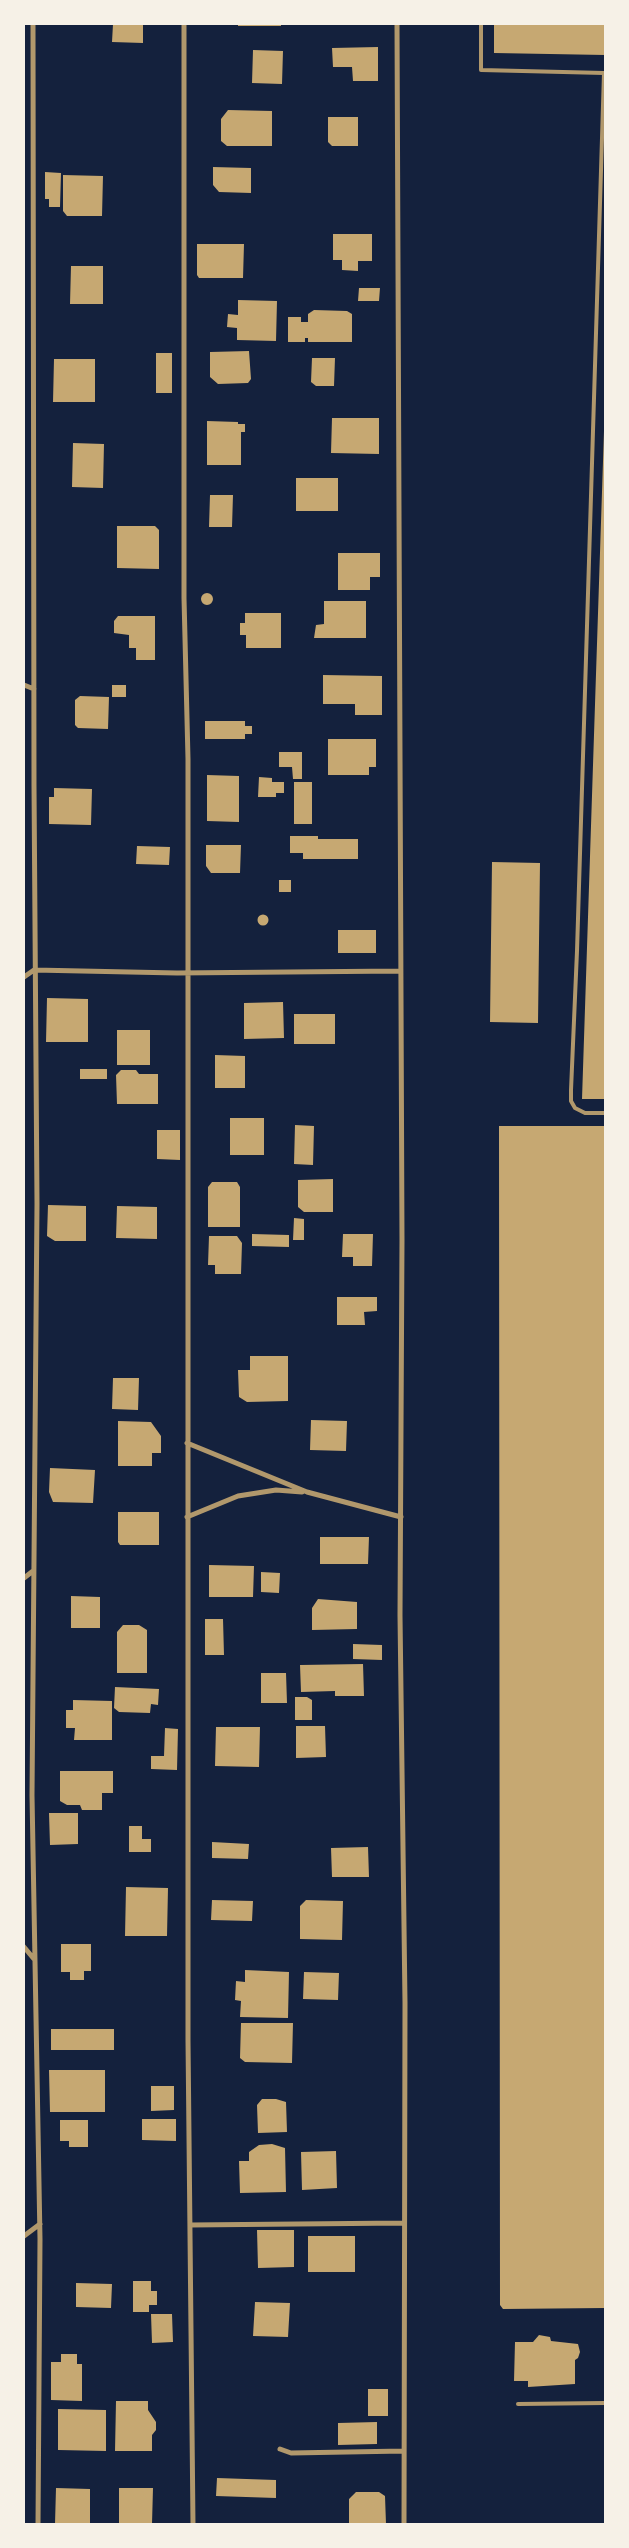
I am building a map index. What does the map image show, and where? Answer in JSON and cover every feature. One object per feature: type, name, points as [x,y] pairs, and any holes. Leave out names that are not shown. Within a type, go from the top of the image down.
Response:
[{"type":"street","points":[[33,24],[34,970],[37,1214],[32,1795],[40,2224],[38,2524]]},
{"type":"street","points":[[184,24],[184,598],[188,760],[187,1518],[193,2524]]},
{"type":"street","points":[[397,24],[401,1804],[405,2003],[404,2524]]},
{"type":"street","points":[[24,685],[34,689]]},
{"type":"street","points":[[24,977],[34,970],[187,973],[400,971]]},
{"type":"street","points":[[187,1443],[307,1492],[401,1518]]},
{"type":"street","points":[[187,1518],[238,1496],[276,1490],[307,1492]]},
{"type":"street","points":[[24,1578],[33,1571]]},
{"type":"street","points":[[24,1947],[35,1959]]},
{"type":"street","points":[[190,2225],[404,2223]]},
{"type":"street","points":[[24,2236],[40,2224]]},
{"type":"street","points":[[280,2449],[291,2453],[404,2451]]},
{"type":"lane","points":[[481,24],[481,70],[604,73],[577,951],[570,1090],[571,1101],[575,1108],[585,1113],[605,1113]]},
{"type":"lane","points":[[518,2404],[605,2402]]},
{"type":"building","points":[[113,24],[143,24],[143,43],[112,42]]},
{"type":"building","points":[[238,24],[281,24],[281,26],[238,26]]},
{"type":"building","points":[[494,24],[605,24],[605,55],[494,53]]},
{"type":"building","points":[[378,47],[378,81],[353,81],[352,67],[333,67],[332,48]]},
{"type":"building","points":[[253,50],[283,51],[282,84],[252,83]]},
{"type":"building","points":[[228,110],[272,111],[272,146],[227,146],[221,141],[221,119]]},
{"type":"building","points":[[328,117],[358,117],[358,146],[332,146],[328,142]]},
{"type":"building","points":[[213,167],[251,168],[251,193],[219,192],[213,185]]},
{"type":"building","points":[[45,172],[61,173],[60,207],[49,207],[49,199],[45,199]]},
{"type":"building","points":[[63,175],[103,176],[102,216],[67,216],[63,211]]},
{"type":"building","points":[[333,234],[372,234],[372,261],[358,261],[358,271],[342,270],[342,260],[333,260]]},
{"type":"building","points":[[197,244],[244,244],[243,278],[199,278],[197,275]]},
{"type":"building","points":[[71,266],[103,266],[103,304],[70,304]]},
{"type":"building","points":[[359,288],[380,288],[379,301],[358,301]]},
{"type":"building","points":[[238,300],[277,301],[276,341],[237,340],[237,328],[227,327],[228,314],[238,315]]},
{"type":"building","points":[[314,310],[347,311],[352,314],[352,342],[308,342],[308,338],[305,338],[305,342],[288,342],[288,317],[301,317],[301,322],[308,322],[308,314]]},
{"type":"building","points":[[249,351],[251,379],[248,383],[218,384],[210,377],[210,352]]},
{"type":"building","points":[[156,353],[172,353],[172,393],[156,393]]},
{"type":"building","points":[[312,358],[335,358],[334,386],[316,386],[311,382]]},
{"type":"building","points":[[54,359],[95,359],[95,402],[53,402]]},
{"type":"building","points":[[332,418],[379,418],[379,454],[331,453]]},
{"type":"building","points":[[207,421],[245,424],[245,432],[241,432],[241,465],[207,465]]},
{"type":"building","points":[[604,431],[605,1099],[582,1099]]},
{"type":"building","points":[[73,443],[104,444],[103,488],[72,487]]},
{"type":"building","points":[[296,478],[338,478],[338,511],[296,511]]},
{"type":"building","points":[[210,495],[233,495],[232,527],[209,527]]},
{"type":"building","points":[[117,526],[155,526],[159,530],[159,569],[117,568]]},
{"type":"building","points":[[338,553],[380,553],[380,577],[370,577],[370,590],[338,590]]},
{"type":"building","points":[[205,593],[209,593],[213,599],[209,605],[205,605],[201,601],[201,597]]},
{"type":"building","points":[[324,601],[366,601],[366,638],[314,638],[316,625],[324,624]]},
{"type":"building","points":[[245,613],[281,613],[281,648],[246,648],[246,635],[240,635],[240,623],[245,623]]},
{"type":"building","points":[[118,616],[155,616],[155,660],[136,660],[136,648],[129,648],[129,635],[114,633],[114,621]]},
{"type":"building","points":[[323,675],[382,676],[382,715],[355,715],[355,704],[323,704]]},
{"type":"building","points":[[112,685],[126,685],[126,697],[112,697]]},
{"type":"building","points":[[80,696],[109,697],[108,729],[78,728],[75,725],[75,700]]},
{"type":"building","points":[[205,721],[245,721],[245,726],[252,726],[252,734],[245,734],[245,739],[205,739]]},
{"type":"building","points":[[328,739],[376,739],[376,767],[369,767],[369,775],[328,775]]},
{"type":"building","points":[[279,752],[302,752],[302,779],[293,779],[292,767],[279,767]]},
{"type":"building","points":[[207,775],[239,776],[239,822],[207,821]]},
{"type":"building","points":[[259,777],[272,778],[272,782],[284,782],[284,793],[276,793],[276,797],[258,797]]},
{"type":"building","points":[[294,782],[312,782],[312,824],[294,824]]},
{"type":"building","points":[[54,788],[92,789],[91,825],[49,824],[49,797],[54,797]]},
{"type":"building","points":[[290,836],[318,836],[318,839],[358,839],[358,859],[303,859],[303,853],[290,853]]},
{"type":"building","points":[[206,845],[241,845],[240,873],[211,873],[206,866]]},
{"type":"building","points":[[137,846],[170,847],[169,865],[136,864]]},
{"type":"building","points":[[492,862],[540,863],[538,1023],[490,1022]]},
{"type":"building","points":[[279,880],[291,880],[291,892],[279,892]]},
{"type":"building","points":[[261,915],[265,915],[268,920],[267,924],[261,925],[258,922],[258,918]]},
{"type":"building","points":[[338,930],[376,930],[376,953],[338,953]]},
{"type":"building","points":[[47,998],[88,999],[88,1042],[46,1042]]},
{"type":"building","points":[[283,1002],[284,1038],[244,1039],[244,1003]]},
{"type":"building","points":[[294,1014],[335,1014],[335,1044],[294,1044]]},
{"type":"building","points":[[117,1030],[150,1030],[150,1065],[117,1065]]},
{"type":"building","points":[[215,1055],[245,1056],[245,1088],[215,1088]]},
{"type":"building","points":[[80,1069],[107,1069],[107,1079],[80,1079]]},
{"type":"building","points":[[121,1070],[136,1070],[139,1074],[158,1074],[158,1104],[117,1104],[116,1075]]},
{"type":"building","points":[[230,1118],[264,1118],[264,1155],[230,1155]]},
{"type":"building","points":[[295,1125],[314,1126],[313,1165],[294,1164]]},
{"type":"building","points":[[499,1126],[605,1126],[605,2308],[503,2309],[500,2305]]},
{"type":"building","points":[[157,1130],[180,1130],[180,1160],[157,1159]]},
{"type":"building","points":[[333,1179],[333,1212],[304,1212],[298,1207],[298,1180]]},
{"type":"building","points":[[212,1182],[237,1182],[240,1187],[240,1227],[208,1227],[208,1187]]},
{"type":"building","points":[[48,1205],[86,1206],[86,1241],[55,1241],[47,1236]]},
{"type":"building","points":[[117,1206],[157,1207],[157,1239],[116,1238]]},
{"type":"building","points":[[294,1218],[304,1219],[304,1240],[293,1240]]},
{"type":"building","points":[[252,1234],[289,1235],[289,1247],[252,1246]]},
{"type":"building","points":[[343,1234],[373,1234],[372,1266],[353,1266],[353,1257],[342,1257]]},
{"type":"building","points":[[209,1236],[237,1236],[242,1243],[241,1274],[215,1274],[215,1265],[208,1265]]},
{"type":"building","points":[[337,1297],[377,1297],[377,1311],[364,1312],[365,1325],[337,1325]]},
{"type":"building","points":[[250,1356],[288,1356],[288,1401],[247,1402],[239,1397],[238,1370],[250,1370]]},
{"type":"building","points":[[113,1378],[139,1378],[138,1410],[112,1409]]},
{"type":"building","points":[[311,1420],[347,1421],[346,1451],[310,1450]]},
{"type":"building","points":[[118,1421],[151,1422],[161,1436],[161,1453],[152,1453],[152,1466],[118,1466]]},
{"type":"building","points":[[50,1468],[95,1470],[93,1503],[53,1502],[49,1492]]},
{"type":"building","points":[[118,1512],[159,1512],[159,1545],[120,1545],[118,1542]]},
{"type":"building","points":[[320,1537],[369,1537],[368,1564],[320,1564]]},
{"type":"building","points":[[209,1565],[254,1566],[253,1597],[209,1597]]},
{"type":"building","points":[[261,1572],[280,1573],[279,1593],[261,1592]]},
{"type":"building","points":[[71,1596],[100,1597],[100,1628],[71,1628]]},
{"type":"building","points":[[318,1599],[357,1602],[357,1629],[312,1630],[312,1608]]},
{"type":"building","points":[[205,1619],[223,1619],[224,1655],[205,1655]]},
{"type":"building","points":[[123,1625],[139,1625],[147,1630],[147,1673],[117,1673],[117,1632]]},
{"type":"building","points":[[353,1644],[382,1645],[382,1660],[353,1659]]},
{"type":"building","points":[[363,1664],[364,1696],[335,1696],[335,1691],[301,1692],[300,1665]]},
{"type":"building","points":[[261,1673],[286,1673],[287,1703],[261,1703]]},
{"type":"building","points":[[115,1687],[159,1689],[158,1705],[151,1704],[150,1713],[119,1712],[114,1708]]},
{"type":"building","points":[[295,1697],[307,1697],[312,1700],[312,1720],[295,1720]]},
{"type":"building","points":[[73,1700],[112,1701],[112,1740],[74,1740],[75,1728],[66,1728],[66,1710],[73,1710]]},
{"type":"building","points":[[296,1726],[325,1726],[326,1757],[296,1758]]},
{"type":"building","points":[[216,1727],[260,1727],[259,1767],[215,1766]]},
{"type":"building","points":[[165,1728],[178,1729],[177,1770],[151,1769],[151,1756],[164,1756]]},
{"type":"building","points":[[60,1771],[113,1771],[113,1793],[102,1793],[102,1810],[82,1810],[80,1805],[67,1805],[60,1801]]},
{"type":"building","points":[[49,1813],[78,1813],[78,1844],[50,1845]]},
{"type":"building","points":[[129,1826],[142,1826],[142,1839],[151,1839],[151,1852],[129,1852]]},
{"type":"building","points":[[212,1842],[249,1844],[248,1859],[212,1858]]},
{"type":"building","points":[[368,1847],[369,1877],[332,1877],[331,1848]]},
{"type":"building","points":[[126,1887],[168,1888],[167,1936],[125,1936]]},
{"type":"building","points":[[212,1900],[253,1901],[252,1921],[211,1920]]},
{"type":"building","points":[[306,1900],[343,1901],[342,1940],[300,1939],[300,1906]]},
{"type":"building","points":[[61,1944],[91,1944],[91,1971],[84,1971],[84,1980],[70,1980],[70,1972],[61,1972]]},
{"type":"building","points":[[245,1970],[289,1972],[288,2018],[240,2017],[241,2001],[235,2000],[236,1981],[245,1982]]},
{"type":"building","points":[[304,1972],[339,1973],[338,2000],[303,1999]]},
{"type":"building","points":[[241,2023],[293,2023],[292,2063],[245,2062],[240,2058]]},
{"type":"building","points":[[51,2029],[114,2029],[114,2050],[51,2050]]},
{"type":"building","points":[[49,2070],[105,2070],[105,2112],[50,2112]]},
{"type":"building","points":[[151,2086],[174,2086],[174,2110],[151,2111]]},
{"type":"building","points":[[262,2099],[276,2099],[286,2102],[287,2132],[258,2133],[257,2105]]},
{"type":"building","points":[[142,2119],[176,2119],[176,2141],[142,2140]]},
{"type":"building","points":[[60,2120],[88,2120],[88,2147],[69,2147],[69,2141],[60,2141]]},
{"type":"building","points":[[272,2144],[285,2148],[286,2192],[240,2193],[239,2161],[249,2161],[249,2152],[259,2145]]},
{"type":"building","points":[[336,2151],[337,2188],[302,2190],[301,2152]]},
{"type":"building","points":[[257,2230],[294,2230],[294,2267],[258,2268]]},
{"type":"building","points":[[308,2236],[355,2236],[355,2272],[308,2272]]},
{"type":"building","points":[[133,2281],[151,2281],[151,2291],[157,2291],[157,2305],[149,2305],[149,2312],[133,2312]]},
{"type":"building","points":[[76,2283],[112,2284],[111,2308],[76,2307]]},
{"type":"building","points":[[255,2302],[290,2303],[288,2337],[253,2336]]},
{"type":"building","points":[[151,2314],[172,2314],[173,2342],[152,2343]]},
{"type":"building","points":[[539,2335],[550,2337],[551,2341],[578,2344],[580,2352],[575,2360],[575,2384],[528,2387],[528,2381],[514,2381],[515,2342],[533,2342]]},
{"type":"building","points":[[61,2354],[77,2354],[77,2364],[82,2364],[82,2401],[51,2400],[51,2362],[61,2362]]},
{"type":"building","points":[[368,2389],[388,2389],[388,2416],[368,2416]]},
{"type":"building","points":[[116,2401],[148,2401],[148,2410],[156,2422],[156,2430],[152,2435],[152,2451],[115,2451]]},
{"type":"building","points":[[58,2409],[106,2410],[106,2451],[58,2450]]},
{"type":"building","points":[[377,2422],[377,2444],[338,2445],[338,2423]]},
{"type":"building","points":[[217,2478],[276,2480],[276,2498],[216,2496]]},
{"type":"building","points":[[56,2488],[90,2489],[90,2524],[55,2524]]},
{"type":"building","points":[[119,2488],[153,2488],[152,2524],[119,2524]]},
{"type":"building","points":[[356,2492],[379,2492],[385,2496],[386,2524],[349,2524],[349,2499]]}]
